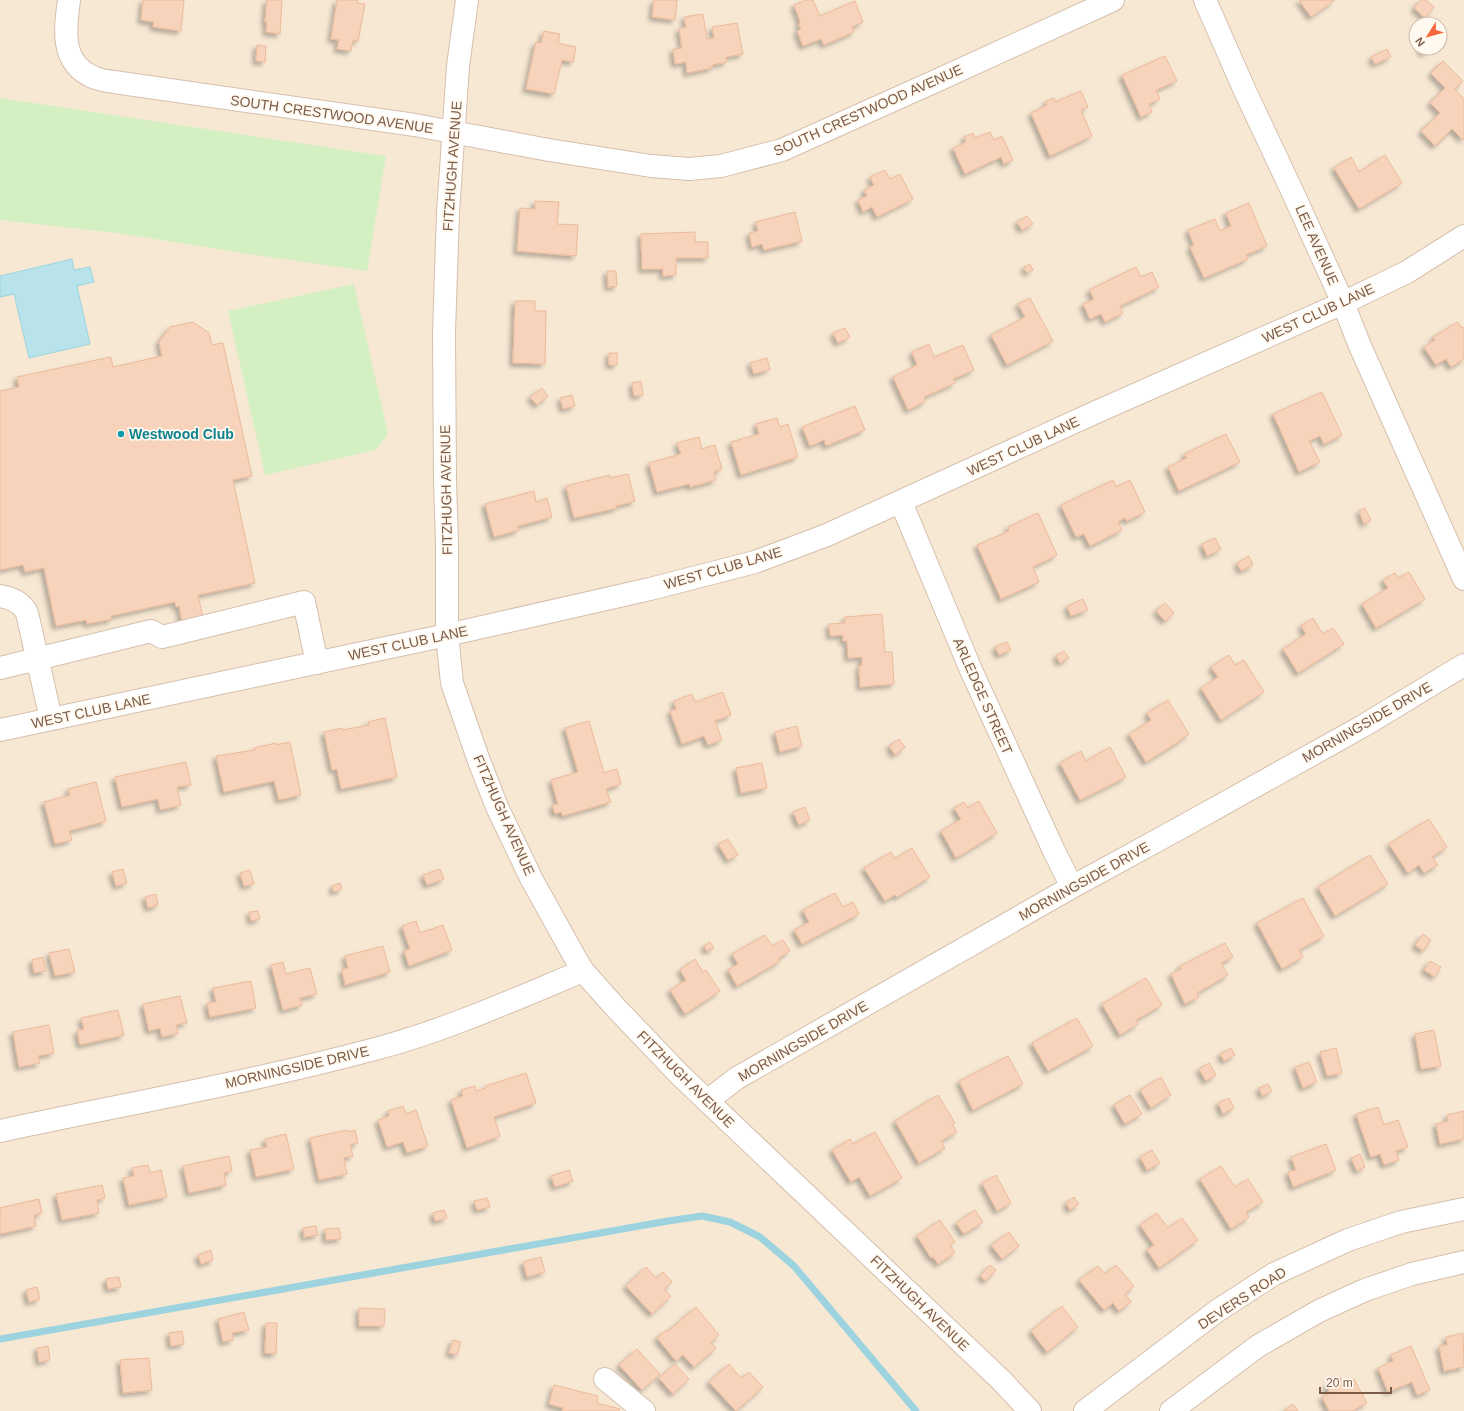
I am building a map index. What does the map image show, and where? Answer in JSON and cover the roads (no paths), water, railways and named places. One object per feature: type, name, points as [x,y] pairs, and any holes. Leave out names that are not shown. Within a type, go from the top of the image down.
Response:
[{"type":"street","name":"SOUTH CRESTWOOD AVENUE","points":[[69,0],[65,26],[68,52],[72,60],[83,72],[93,77],[114,82],[415,125],[549,150],[651,166],[689,169],[721,166],[782,150],[1113,0]]},
{"type":"street","name":"FITZHUGH AVENUE","points":[[467,0],[458,66],[448,213],[444,332],[447,634],[452,683],[479,761],[497,807],[532,880],[583,971],[622,1014],[707,1101],[1001,1380],[1030,1411]]},
{"type":"street","name":"LEE AVENUE","points":[[1205,0],[1245,91],[1297,200],[1343,303],[1360,346],[1464,579]]},
{"type":"street","name":"WEST CLUB LANE","points":[[0,730],[317,663],[650,589],[754,562],[827,535],[1094,413],[1343,303],[1407,272],[1464,236]]},
{"type":"street","name":"ARLEDGE STREET","points":[[901,502],[971,670],[1054,852],[1072,887]]},
{"type":"street","points":[[0,596],[11,598],[20,602],[27,613],[51,719]]},
{"type":"street","points":[[0,668],[151,631],[162,637],[304,602],[317,663]]},
{"type":"street","name":"MORNINGSIDE DRIVE","points":[[707,1101],[737,1078],[1072,887],[1357,729],[1464,665]]},
{"type":"street","name":"MORNINGSIDE DRIVE","points":[[0,1131],[278,1072],[376,1048],[463,1021],[583,971]]},
{"type":"street","name":"DEVERS ROAD","points":[[1085,1411],[1217,1310],[1274,1274],[1348,1240],[1401,1222],[1464,1209]]},
{"type":"street","points":[[1171,1411],[1258,1346],[1319,1311],[1366,1290],[1412,1274],[1464,1262]]},
{"type":"street","points":[[605,1379],[644,1411]]},
{"type":"water","points":[[72,259],[74,270],[90,267],[94,282],[77,286],[90,344],[29,358],[14,294],[0,297],[0,276]]},
{"type":"waterway","points":[[0,1339],[702,1216],[730,1222],[760,1237],[794,1266],[916,1411]]},
{"type":"place","name":"Westwood Club","points":[[121,434]]}]
